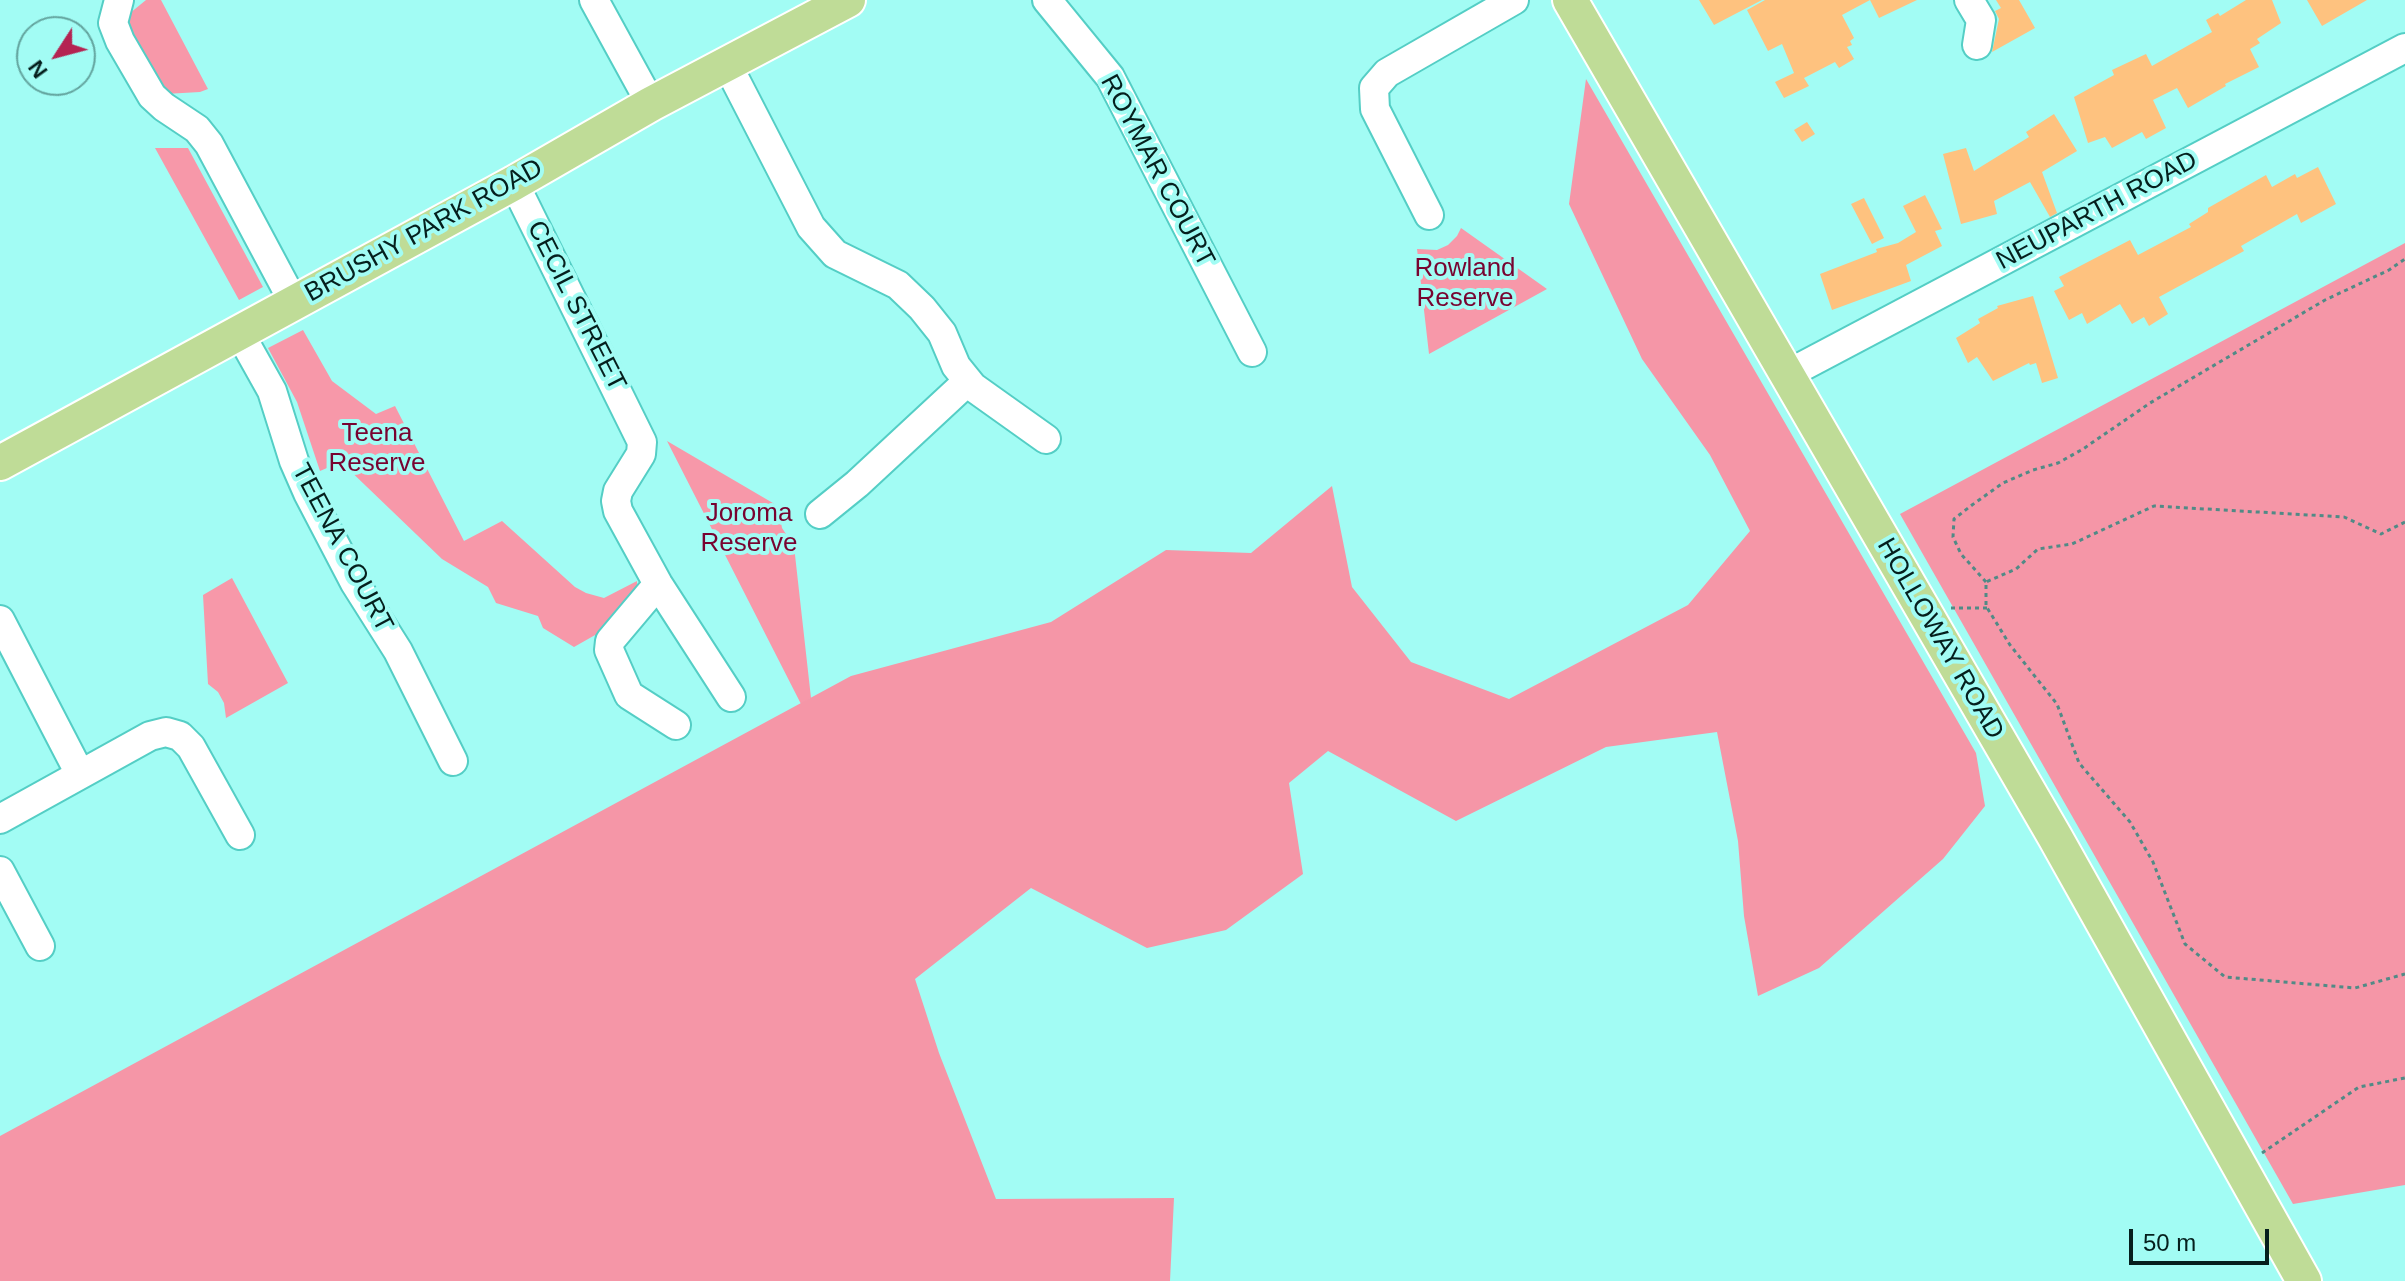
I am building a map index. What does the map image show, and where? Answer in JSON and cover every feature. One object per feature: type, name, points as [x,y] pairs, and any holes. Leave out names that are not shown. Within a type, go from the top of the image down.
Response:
[{"type":"main road","name":"BRUSHY PARK ROAD","points":[[0,463],[514,183],[651,104],[848,0]]},
{"type":"main road","name":"HOLLOWAY ROAD","points":[[1581,4],[2304,1281]]},
{"type":"street","points":[[119,0],[113,23],[120,41],[152,96],[197,129],[209,144],[294,303]]},
{"type":"street","points":[[594,0],[651,104]]},
{"type":"street","name":"ROYMAR COURT","points":[[1047,0],[1110,77],[1252,352]]},
{"type":"street","points":[[1429,215],[1375,109],[1374,88],[1387,73],[1514,0]]},
{"type":"street","points":[[1969,0],[1981,20],[1977,45]]},
{"type":"street","name":"NEUPARTH ROAD","points":[[1788,374],[2405,48]]},
{"type":"street","points":[[727,64],[796,204],[811,227],[835,254],[898,285],[942,333],[956,366],[973,387],[1046,439]]},
{"type":"street","name":"CECIL STREET","points":[[514,183],[638,429],[642,442],[641,454],[618,491],[616,501],[618,511],[658,584]]},
{"type":"street","name":"TEENA COURT","points":[[239,332],[272,391],[294,461],[308,493],[355,583],[398,651],[453,761]]},
{"type":"street","points":[[820,514],[857,484],[968,381]]},
{"type":"street","points":[[676,725],[629,695],[609,650],[610,641],[658,584],[731,697]]},
{"type":"street","points":[[0,620],[80,774]]},
{"type":"street","points":[[0,819],[150,736],[166,732],[180,736],[191,747],[240,835]]},
{"type":"street","points":[[0,871],[40,946]]},
{"type":"path","points":[[2405,259],[2389,270],[2325,300],[2150,403],[2058,463],[2003,483],[1954,519],[1953,537],[1961,554],[1986,582],[1987,608],[2010,645],[2057,704],[2079,763],[2130,822],[2146,849],[2185,944],[2225,977],[2355,988],[2405,974]]},
{"type":"path","points":[[1986,582],[2016,569],[2038,549],[2072,544],[2154,506],[2344,517],[2381,534],[2405,522]]},
{"type":"path","points":[[1923,609],[1987,608]]},
{"type":"path","points":[[2240,1168],[2359,1087],[2405,1078]]},
{"type":"green space","points":[[146,0],[161,0],[208,89],[165,94],[124,18]]},
{"type":"green space","points":[[155,148],[188,148],[263,287],[239,300]]},
{"type":"green space","name":"Rowland Reserve","points":[[1461,228],[1547,289],[1429,354],[1417,249],[1437,250],[1448,245]]},
{"type":"green space","name":"Teena Reserve","points":[[303,330],[332,381],[376,414],[395,406],[464,541],[502,521],[575,587],[586,593],[604,598],[637,581],[637,592],[611,626],[574,647],[543,628],[538,616],[496,603],[488,587],[442,559],[341,462],[320,471],[297,402],[268,348]]},
{"type":"green space","name":"Joroma Reserve","points":[[667,441],[778,506],[782,528],[794,546],[811,698],[801,704]]},
{"type":"green space","points":[[232,578],[288,683],[226,718],[224,703],[218,692],[208,684],[203,595]]},
{"type":"shaded area","points":[[1586,79],[1976,753],[1985,806],[1943,859],[1819,968],[1758,996],[1744,916],[1738,841],[1717,732],[1606,747],[1456,821],[1328,751],[1289,783],[1303,874],[1226,930],[1147,948],[1031,888],[915,979],[939,1053],[996,1199],[1174,1198],[1170,1281],[0,1281],[0,1136],[851,676],[1051,622],[1166,550],[1251,553],[1332,486],[1352,587],[1411,662],[1509,699],[1688,605],[1750,531],[1710,455],[1642,359],[1569,204]]},
{"type":"shaded area","points":[[2405,243],[2405,1185],[2293,1204],[1900,514]]},
{"type":"building","points":[[1699,0],[1762,0],[1714,25]]},
{"type":"building","points":[[1765,0],[1870,0],[1842,15],[1854,38],[1850,41],[1852,45],[1847,47],[1854,59],[1839,68],[1835,62],[1804,78],[1809,86],[1784,98],[1775,82],[1794,73],[1782,44],[1768,51],[1747,10]]},
{"type":"building","points":[[1870,0],[1917,0],[1879,18]]},
{"type":"building","points":[[1996,0],[2019,0],[2035,28],[1992,52],[1999,19],[1995,11],[2001,8]]},
{"type":"building","points":[[2246,0],[2272,0],[2281,23],[2257,39],[2260,43],[2250,49],[2259,67],[2188,108],[2177,88],[2153,100],[2166,128],[2146,139],[2142,132],[2112,148],[2105,137],[2088,143],[2074,97],[2114,75],[2112,70],[2146,54],[2152,66],[2212,32],[2206,20],[2218,13],[2220,16]]},
{"type":"building","points":[[2307,0],[2367,0],[2322,26]]},
{"type":"building","points":[[2054,114],[2077,151],[2042,172],[2057,213],[2050,217],[2030,182],[1994,201],[1997,214],[1961,224],[1943,154],[1966,148],[1974,171],[2029,137],[2026,132]]},
{"type":"building","points":[[1807,122],[1815,134],[1802,142],[1794,130]]},
{"type":"building","points":[[2318,167],[2336,204],[2301,223],[2297,214],[2241,246],[2244,251],[2159,297],[2168,314],[2149,326],[2144,317],[2132,324],[2120,304],[2087,324],[2082,313],[2069,320],[2054,291],[2064,286],[2059,277],[2130,240],[2138,255],[2191,227],[2189,224],[2208,212],[2208,208],[2266,175],[2272,187],[2295,174],[2297,178]]},
{"type":"building","points":[[1925,195],[1942,229],[1935,231],[1942,246],[1906,265],[1911,281],[1832,310],[1820,274],[1877,252],[1876,249],[1898,243],[1916,232],[1903,206]]},
{"type":"building","points":[[1864,198],[1884,238],[1872,244],[1851,204]]},
{"type":"building","points":[[2033,296],[2058,378],[2042,383],[2036,363],[2029,363],[1993,381],[1977,357],[1968,363],[1956,338],[1980,323],[1978,319],[1997,306]]}]
